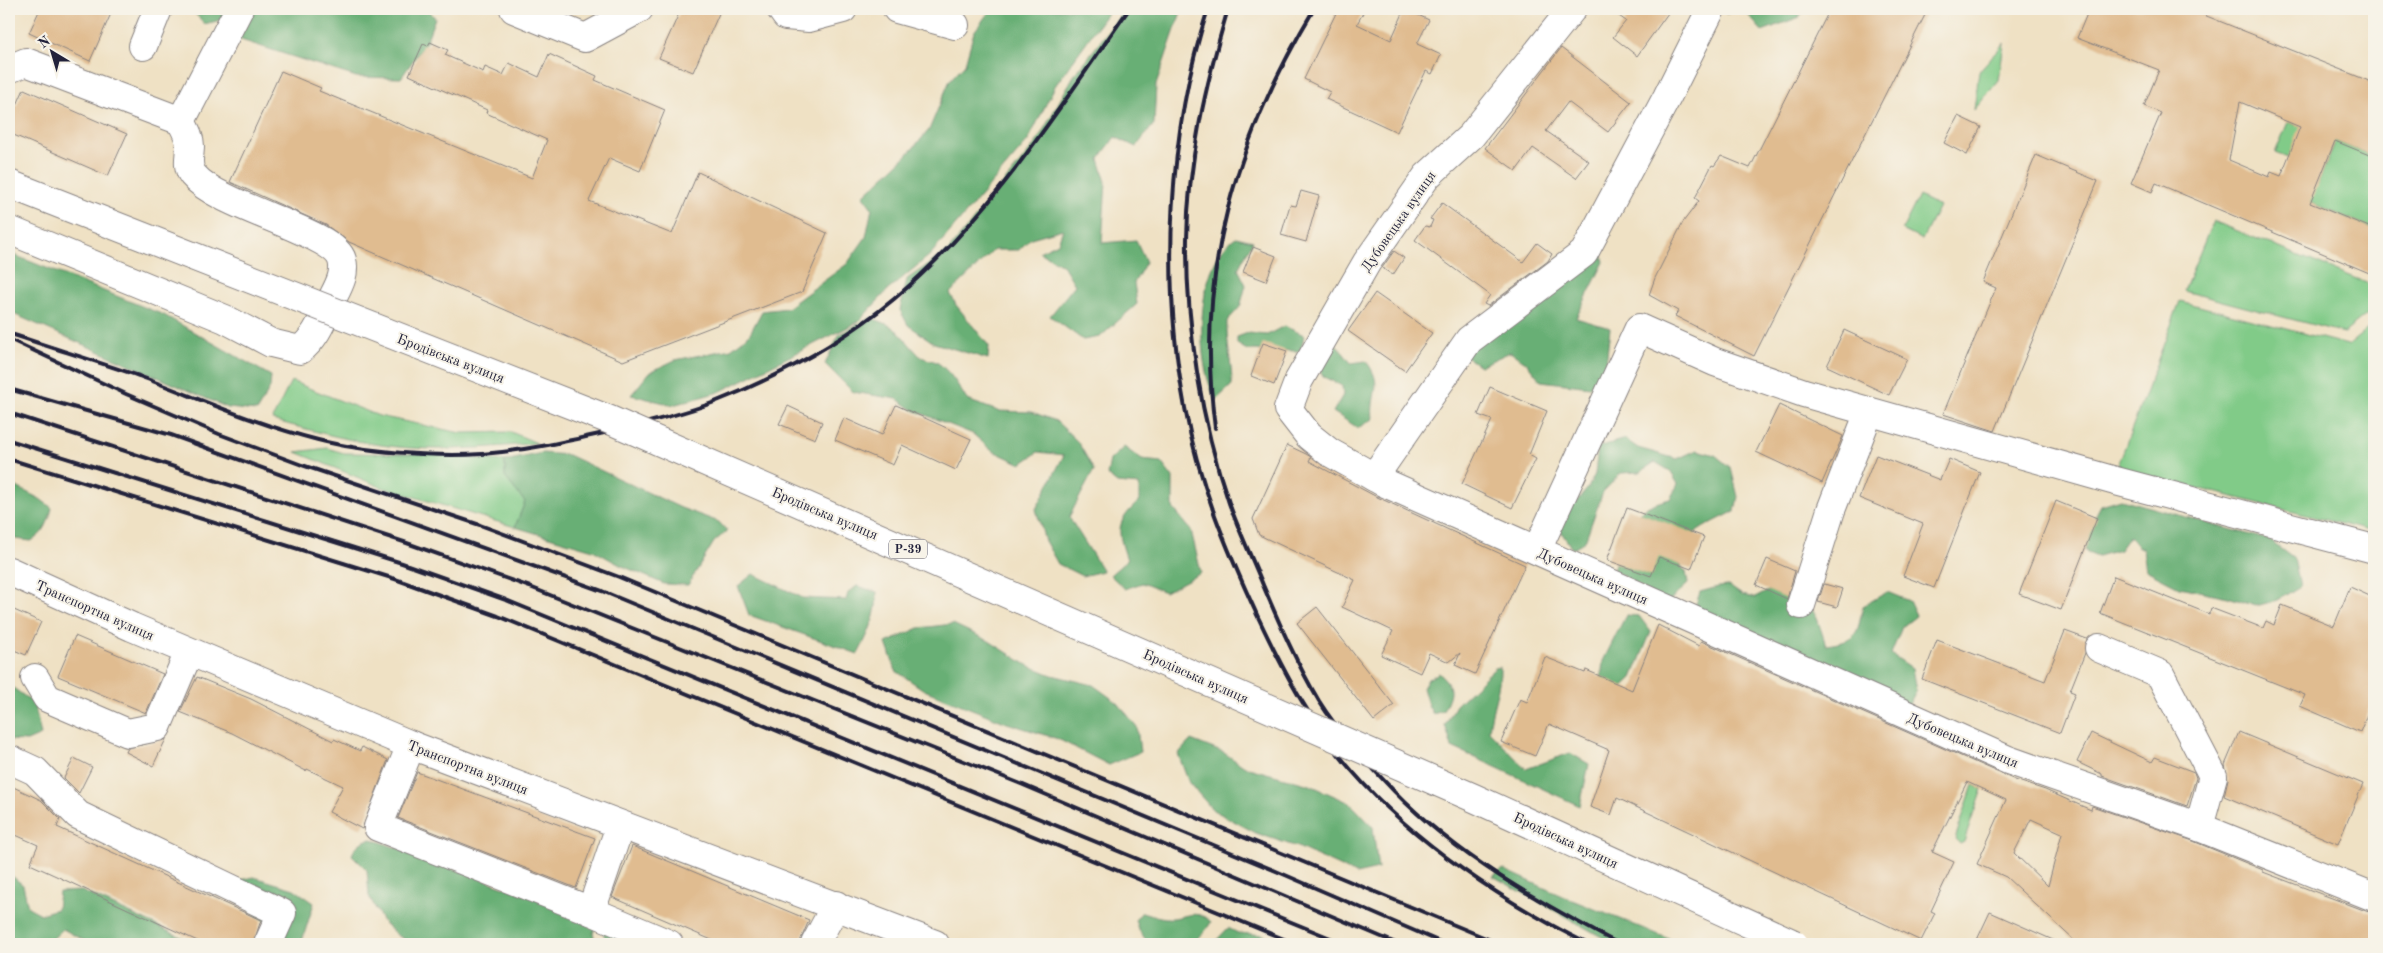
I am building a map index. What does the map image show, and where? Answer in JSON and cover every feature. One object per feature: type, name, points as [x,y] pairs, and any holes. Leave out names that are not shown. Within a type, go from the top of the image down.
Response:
[{"type":"street","points":[[143,46],[158,9]]},
{"type":"street","points":[[181,121],[239,9]]},
{"type":"street","points":[[514,9],[585,38],[639,9]]},
{"type":"street","points":[[781,9],[786,16],[809,18],[843,9]]},
{"type":"street","points":[[897,9],[955,25]]},
{"type":"street","name":"Дубовецька вулиця","points":[[1572,9],[1471,136],[1427,176],[1367,262],[1299,380],[1288,409],[1308,436],[1329,452],[1374,477],[2008,760],[2199,827],[2374,897]]},
{"type":"street","points":[[1374,477],[1469,340],[1584,253],[1667,97],[1711,9]]},
{"type":"street","points":[[9,69],[26,62],[181,121],[190,144],[188,162],[191,174],[216,194],[317,237],[333,247],[342,259],[344,274],[312,341],[300,350],[271,343],[225,319],[9,230]]},
{"type":"street","name":"Бродівська вулиця","points":[[9,184],[610,420],[1474,798],[1794,944]]},
{"type":"street","points":[[1537,550],[1639,328],[1715,362],[1804,393],[2112,480],[2374,549]]},
{"type":"street","points":[[1801,605],[1831,510],[1869,412]]},
{"type":"street","name":"Транспортна вулиця","points":[[9,571],[189,652],[411,745],[620,826],[836,905],[935,944]]},
{"type":"street","points":[[2099,648],[2160,674],[2213,776],[2199,827]]},
{"type":"street","points":[[35,678],[47,698],[128,733],[157,727],[189,652]]},
{"type":"street","points":[[411,745],[378,826],[591,910],[669,944]]},
{"type":"street","points":[[9,759],[35,771],[78,815],[282,913],[268,944]]},
{"type":"street","points":[[591,910],[620,826]]},
{"type":"street","points":[[815,944],[836,905]]},
{"type":"green space","points":[[190,9],[428,9],[435,18],[426,42],[401,78],[356,77],[241,40],[221,20],[205,24]]},
{"type":"green space","points":[[991,9],[1110,9],[1055,86],[1028,141],[930,255],[888,290],[858,322],[719,392],[673,405],[631,395],[650,372],[675,360],[731,349],[749,335],[762,311],[787,308],[847,264],[866,237],[872,208],[863,196],[907,155],[929,130],[950,80],[965,64],[974,32]]},
{"type":"green space","points":[[1125,9],[1182,9],[1156,85],[1154,124],[1136,147],[1115,137],[1099,159],[1106,182],[1102,243],[1136,240],[1146,262],[1134,283],[1137,304],[1100,337],[1083,340],[1050,316],[1075,285],[1063,265],[1039,252],[1058,243],[1063,229],[1031,238],[1019,250],[994,250],[950,293],[956,305],[989,346],[988,359],[934,343],[908,325],[900,310],[907,279],[948,251],[1036,143],[1073,77]]},
{"type":"green space","points":[[1723,9],[1743,9],[1726,14]]},
{"type":"green space","points":[[1743,9],[1807,9],[1800,17],[1762,31]]},
{"type":"green space","points":[[2004,43],[1999,80],[1974,110],[1979,71]]},
{"type":"green space","points":[[2288,122],[2374,157],[2374,229],[2294,196],[2317,185],[2334,145],[2308,134],[2296,161],[2275,153]]},
{"type":"green space","points":[[1919,196],[1939,206],[1922,240],[1902,230]]},
{"type":"green space","points":[[2213,221],[2374,286],[2374,309],[2344,333],[2184,291]]},
{"type":"green space","points":[[1236,237],[1253,241],[1238,269],[1246,285],[1240,307],[1227,321],[1232,385],[1216,400],[1209,383],[1204,361],[1202,314],[1212,268],[1222,250]]},
{"type":"green space","points":[[1599,243],[1604,262],[1576,318],[1610,328],[1605,374],[1590,387],[1541,381],[1526,362],[1510,352],[1480,366],[1457,350]]},
{"type":"green space","points":[[9,253],[164,315],[271,376],[270,388],[257,411],[228,408],[9,312]]},
{"type":"green space","points":[[2180,301],[2348,345],[2374,324],[2374,532],[2117,468]]},
{"type":"green space","points":[[870,318],[893,328],[920,356],[943,367],[967,400],[998,411],[1032,412],[1056,421],[1078,442],[1094,470],[1069,517],[1103,571],[1082,576],[1058,564],[1045,541],[1036,509],[1064,455],[1038,452],[1021,464],[991,450],[973,434],[913,410],[897,399],[853,392],[825,364],[839,335]]},
{"type":"green space","points":[[1284,326],[1304,335],[1301,351],[1247,350],[1237,344],[1237,337],[1248,333],[1267,335]]},
{"type":"green space","points":[[1337,345],[1351,363],[1366,361],[1375,377],[1376,389],[1373,402],[1373,419],[1358,428],[1333,412],[1343,395],[1342,386],[1324,377],[1315,363],[1319,353]]},
{"type":"green space","points":[[291,381],[379,416],[461,433],[511,432],[537,443],[462,449],[407,448],[329,435],[272,420]]},
{"type":"green space","points":[[1625,439],[1638,448],[1677,459],[1697,450],[1715,455],[1731,468],[1738,497],[1735,511],[1700,530],[1686,541],[1680,549],[1674,558],[1686,572],[1688,584],[1667,603],[1613,570],[1623,540],[1634,518],[1649,506],[1670,499],[1678,484],[1670,471],[1655,462],[1640,472],[1621,473],[1603,492],[1585,541],[1572,549],[1560,530],[1566,514],[1588,488],[1595,474],[1598,447]]},
{"type":"green space","points":[[1124,447],[1142,460],[1161,462],[1173,478],[1173,508],[1191,530],[1201,573],[1165,592],[1142,583],[1125,589],[1110,575],[1127,560],[1121,541],[1120,528],[1126,516],[1139,501],[1139,485],[1117,483],[1107,475],[1110,460]]},
{"type":"green space","points":[[327,448],[344,453],[428,454],[505,461],[505,477],[525,502],[515,527],[381,487],[296,452]]},
{"type":"green space","points":[[542,453],[568,455],[681,508],[719,522],[727,531],[714,542],[688,585],[664,584],[620,565],[593,550],[515,527],[525,502],[505,477],[505,461]]},
{"type":"green space","points":[[9,483],[40,499],[52,508],[45,528],[31,541],[15,539],[9,533]]},
{"type":"green space","points":[[2121,499],[2269,540],[2294,559],[2300,586],[2278,600],[2256,606],[2228,597],[2179,587],[2146,570],[2143,549],[2137,546],[2129,536],[2119,550],[2098,556],[2085,551],[2087,532],[2101,505]]},
{"type":"green space","points":[[753,574],[803,598],[846,600],[848,593],[857,586],[877,592],[876,609],[872,624],[858,654],[749,615],[738,586]]},
{"type":"green space","points":[[1729,586],[1742,595],[1755,598],[1770,590],[1802,595],[1816,615],[1826,645],[1850,639],[1857,630],[1863,606],[1887,592],[1909,601],[1916,616],[1902,627],[1891,654],[1912,668],[1916,691],[1908,706],[1877,692],[1837,666],[1802,659],[1695,607],[1700,592]]},
{"type":"green space","points":[[1626,615],[1639,616],[1651,632],[1632,678],[1618,691],[1600,689],[1603,661]]},
{"type":"green space","points":[[953,624],[989,641],[1027,665],[1052,675],[1093,685],[1118,703],[1137,727],[1140,752],[1109,765],[1058,739],[1007,723],[924,690],[896,671],[886,643],[919,628]]},
{"type":"green space","points":[[1500,667],[1499,683],[1489,731],[1526,769],[1570,753],[1589,764],[1580,806],[1452,747],[1445,725],[1456,705],[1495,668]]},
{"type":"green space","points":[[1439,673],[1448,683],[1450,691],[1443,711],[1433,714],[1423,688],[1428,679]]},
{"type":"green space","points":[[9,685],[34,703],[41,735],[27,741],[9,740]]},
{"type":"green space","points":[[1191,740],[1224,753],[1245,767],[1310,785],[1350,803],[1373,827],[1378,869],[1356,874],[1300,848],[1256,833],[1213,810],[1189,783],[1178,754]]},
{"type":"green space","points":[[1973,785],[1982,789],[1964,842],[1960,844],[1955,839]]},
{"type":"green space","points":[[372,839],[598,921],[593,933],[596,944],[413,944],[397,935],[383,922],[369,896],[367,870],[352,855],[359,844]]},
{"type":"green space","points":[[1503,869],[1562,896],[1682,944],[1614,944],[1493,876]]},
{"type":"green space","points":[[12,876],[23,885],[28,907],[41,914],[57,909],[59,892],[82,891],[196,944],[90,944],[63,929],[47,944],[9,944],[9,879]]},
{"type":"green space","points":[[254,877],[294,889],[314,903],[301,944],[267,944],[275,928],[227,894],[235,881]]},
{"type":"green space","points":[[1142,912],[1170,918],[1198,915],[1211,922],[1199,937],[1184,944],[1149,944],[1138,929],[1135,920]]},
{"type":"green space","points":[[1228,928],[1238,933],[1264,935],[1274,944],[1213,944]]},
{"type":"green space","points":[[602,929],[669,944],[607,944]]},
{"type":"building","points":[[40,9],[113,9],[90,61],[29,33]]},
{"type":"building","points":[[681,9],[721,9],[693,72],[659,58]]},
{"type":"building","points":[[1338,9],[1365,9],[1357,24],[1391,40],[1405,9],[1429,20],[1417,44],[1441,55],[1432,74],[1426,71],[1397,132],[1326,99],[1330,92],[1304,79]]},
{"type":"building","points":[[1609,9],[1671,9],[1637,56],[1613,37],[1626,21]]},
{"type":"building","points":[[1830,9],[1928,9],[1754,356],[1675,316],[1678,311],[1649,295],[1655,278],[1683,222],[1699,201],[1695,198],[1712,165],[1714,166],[1721,156],[1750,168]]},
{"type":"building","points":[[2089,9],[2189,9],[2374,83],[2374,157],[2335,141],[2310,203],[2374,229],[2374,275],[2156,183],[2152,192],[2131,183],[2161,113],[2144,106],[2159,70],[2077,38]],"holes":[[[2240,102],[2300,127],[2281,176],[2271,172],[2269,177],[2229,160]]]},
{"type":"building","points":[[430,42],[448,50],[445,55],[483,72],[485,67],[503,75],[509,63],[539,77],[549,54],[597,76],[595,80],[665,110],[640,171],[609,158],[589,201],[672,234],[698,172],[827,233],[802,292],[623,361],[349,242],[326,225],[230,182],[281,71],[321,88],[319,91],[532,178],[547,140],[486,113],[487,110],[409,75],[423,44],[428,46]]},
{"type":"building","points":[[1561,48],[1631,102],[1608,132],[1568,102],[1546,131],[1589,161],[1576,178],[1533,148],[1516,171],[1485,148]]},
{"type":"building","points":[[24,89],[127,134],[108,176],[9,133],[9,123]]},
{"type":"building","points":[[1958,116],[1981,127],[1967,155],[1944,143]]},
{"type":"building","points":[[2036,155],[2098,181],[1995,431],[1943,414],[1996,288],[1983,282]]},
{"type":"building","points":[[1301,191],[1319,196],[1306,242],[1281,235],[1290,205],[1296,206]]},
{"type":"building","points":[[1442,203],[1523,262],[1537,243],[1552,254],[1548,261],[1488,306],[1484,304],[1490,295],[1415,240],[1425,226],[1430,227],[1433,220],[1430,219]]},
{"type":"building","points":[[1253,247],[1276,256],[1266,281],[1243,272]]},
{"type":"building","points":[[1394,251],[1404,258],[1393,275],[1382,268]]},
{"type":"building","points":[[1375,293],[1432,333],[1405,371],[1348,331]]},
{"type":"building","points":[[1844,330],[1907,359],[1889,395],[1827,366]]},
{"type":"building","points":[[1263,343],[1287,351],[1274,385],[1251,376]]},
{"type":"building","points":[[1490,387],[1547,411],[1529,455],[1536,459],[1512,508],[1462,484],[1492,420],[1478,415]]},
{"type":"building","points":[[896,405],[971,439],[956,470],[902,445],[893,465],[835,440],[844,418],[882,435]]},
{"type":"building","points":[[1779,405],[1843,436],[1822,483],[1756,452]]},
{"type":"building","points":[[788,406],[822,422],[815,439],[779,424]]},
{"type":"building","points":[[1287,445],[1311,457],[1309,461],[1375,496],[1525,565],[1475,674],[1455,665],[1460,653],[1449,662],[1429,653],[1420,673],[1381,655],[1393,631],[1342,607],[1355,580],[1259,535],[1253,519]]},
{"type":"building","points":[[1876,455],[1940,480],[1949,459],[1980,472],[1934,588],[1903,576],[1923,524],[1859,498]]},
{"type":"building","points":[[2056,501],[2097,518],[2061,610],[2019,594]]},
{"type":"building","points":[[1627,508],[1704,537],[1691,569],[1659,557],[1651,576],[1607,560]]},
{"type":"building","points":[[1767,559],[1795,571],[1787,599],[1756,585]]},
{"type":"building","points":[[2114,576],[2209,614],[2211,608],[2263,628],[2266,621],[2274,625],[2282,605],[2334,626],[2350,587],[2374,598],[2374,698],[2360,732],[2300,706],[2305,695],[2100,613]]},
{"type":"building","points":[[1824,584],[1843,589],[1837,607],[1818,602]]},
{"type":"building","points":[[1317,607],[1394,705],[1374,721],[1297,623]]},
{"type":"building","points":[[14,610],[41,622],[26,655],[9,648],[9,622]]},
{"type":"building","points":[[1658,625],[1699,646],[1701,641],[2015,780],[2045,790],[2091,810],[2092,806],[2193,841],[2263,870],[2263,872],[2374,914],[2374,944],[2078,944],[2006,877],[1977,864],[2006,800],[1967,782],[1932,852],[1954,862],[1931,911],[1935,913],[1921,941],[1617,798],[1611,815],[1590,807],[1609,750],[1549,724],[1535,756],[1501,742],[1520,699],[1527,702],[1545,657],[1585,673],[1586,670],[1632,690]],"holes":[[[2031,819],[2062,833],[2048,886],[2014,853]]]},
{"type":"building","points":[[2065,631],[2087,639],[2085,653],[2070,691],[2075,693],[2060,733],[1922,679],[1937,640],[2045,681]]},
{"type":"building","points":[[75,636],[163,674],[146,713],[58,676]]},
{"type":"building","points":[[197,677],[251,699],[333,741],[334,739],[360,751],[362,747],[388,760],[362,829],[329,812],[343,786],[307,769],[306,771],[232,733],[180,712]]},
{"type":"building","points":[[2239,732],[2363,784],[2338,844],[2224,796],[2228,779],[2225,765]]},
{"type":"building","points":[[2091,733],[2152,762],[2155,757],[2194,772],[2196,778],[2187,806],[2102,776],[2102,774],[2077,762]]},
{"type":"building","points":[[166,739],[153,766],[126,752],[128,748]]},
{"type":"building","points":[[74,758],[92,767],[79,793],[64,778]]},
{"type":"building","points":[[417,772],[595,838],[576,888],[398,818]]},
{"type":"building","points":[[9,785],[41,800],[60,819],[57,827],[261,920],[253,944],[204,944],[30,864],[38,845],[9,832]]},
{"type":"building","points":[[632,846],[809,920],[799,944],[721,944],[612,897]]},
{"type":"building","points":[[1990,912],[2062,944],[1975,944]]},
{"type":"railway","points":[[14,335],[139,376],[273,427],[318,440],[356,448],[399,453],[443,455],[497,453],[574,440],[672,416],[712,403],[784,371],[830,345],[894,299],[961,234],[991,199],[1048,124],[1129,9]]},
{"type":"railway","points":[[1208,9],[1184,105],[1177,156],[1172,207],[1171,259],[1173,310],[1177,360],[1191,435],[1206,489],[1235,566],[1278,658],[1300,698],[1338,754],[1377,798],[1404,823],[1462,869],[1525,910],[1588,944]]},
{"type":"railway","points":[[1228,9],[1212,65],[1195,151],[1188,210],[1187,272],[1192,339],[1203,407],[1219,472],[1241,534],[1282,630],[1311,687],[1336,725],[1374,770],[1419,815],[1472,857],[1530,895],[1619,944]]},
{"type":"railway","points":[[1215,428],[1210,371],[1211,316],[1217,263],[1227,210],[1262,108],[1286,59],[1314,9]]},
{"type":"railway","points":[[9,339],[126,394],[219,434],[302,465],[480,525],[619,577],[1500,944]]},
{"type":"railway","points":[[9,389],[171,435],[602,591],[1276,871],[1445,944]]},
{"type":"railway","points":[[9,413],[404,542],[530,587],[1021,784],[1398,944]]},
{"type":"railway","points":[[9,440],[402,563],[506,600],[1345,944]]},
{"type":"railway","points":[[9,459],[395,579],[498,616],[1296,944]]}]
